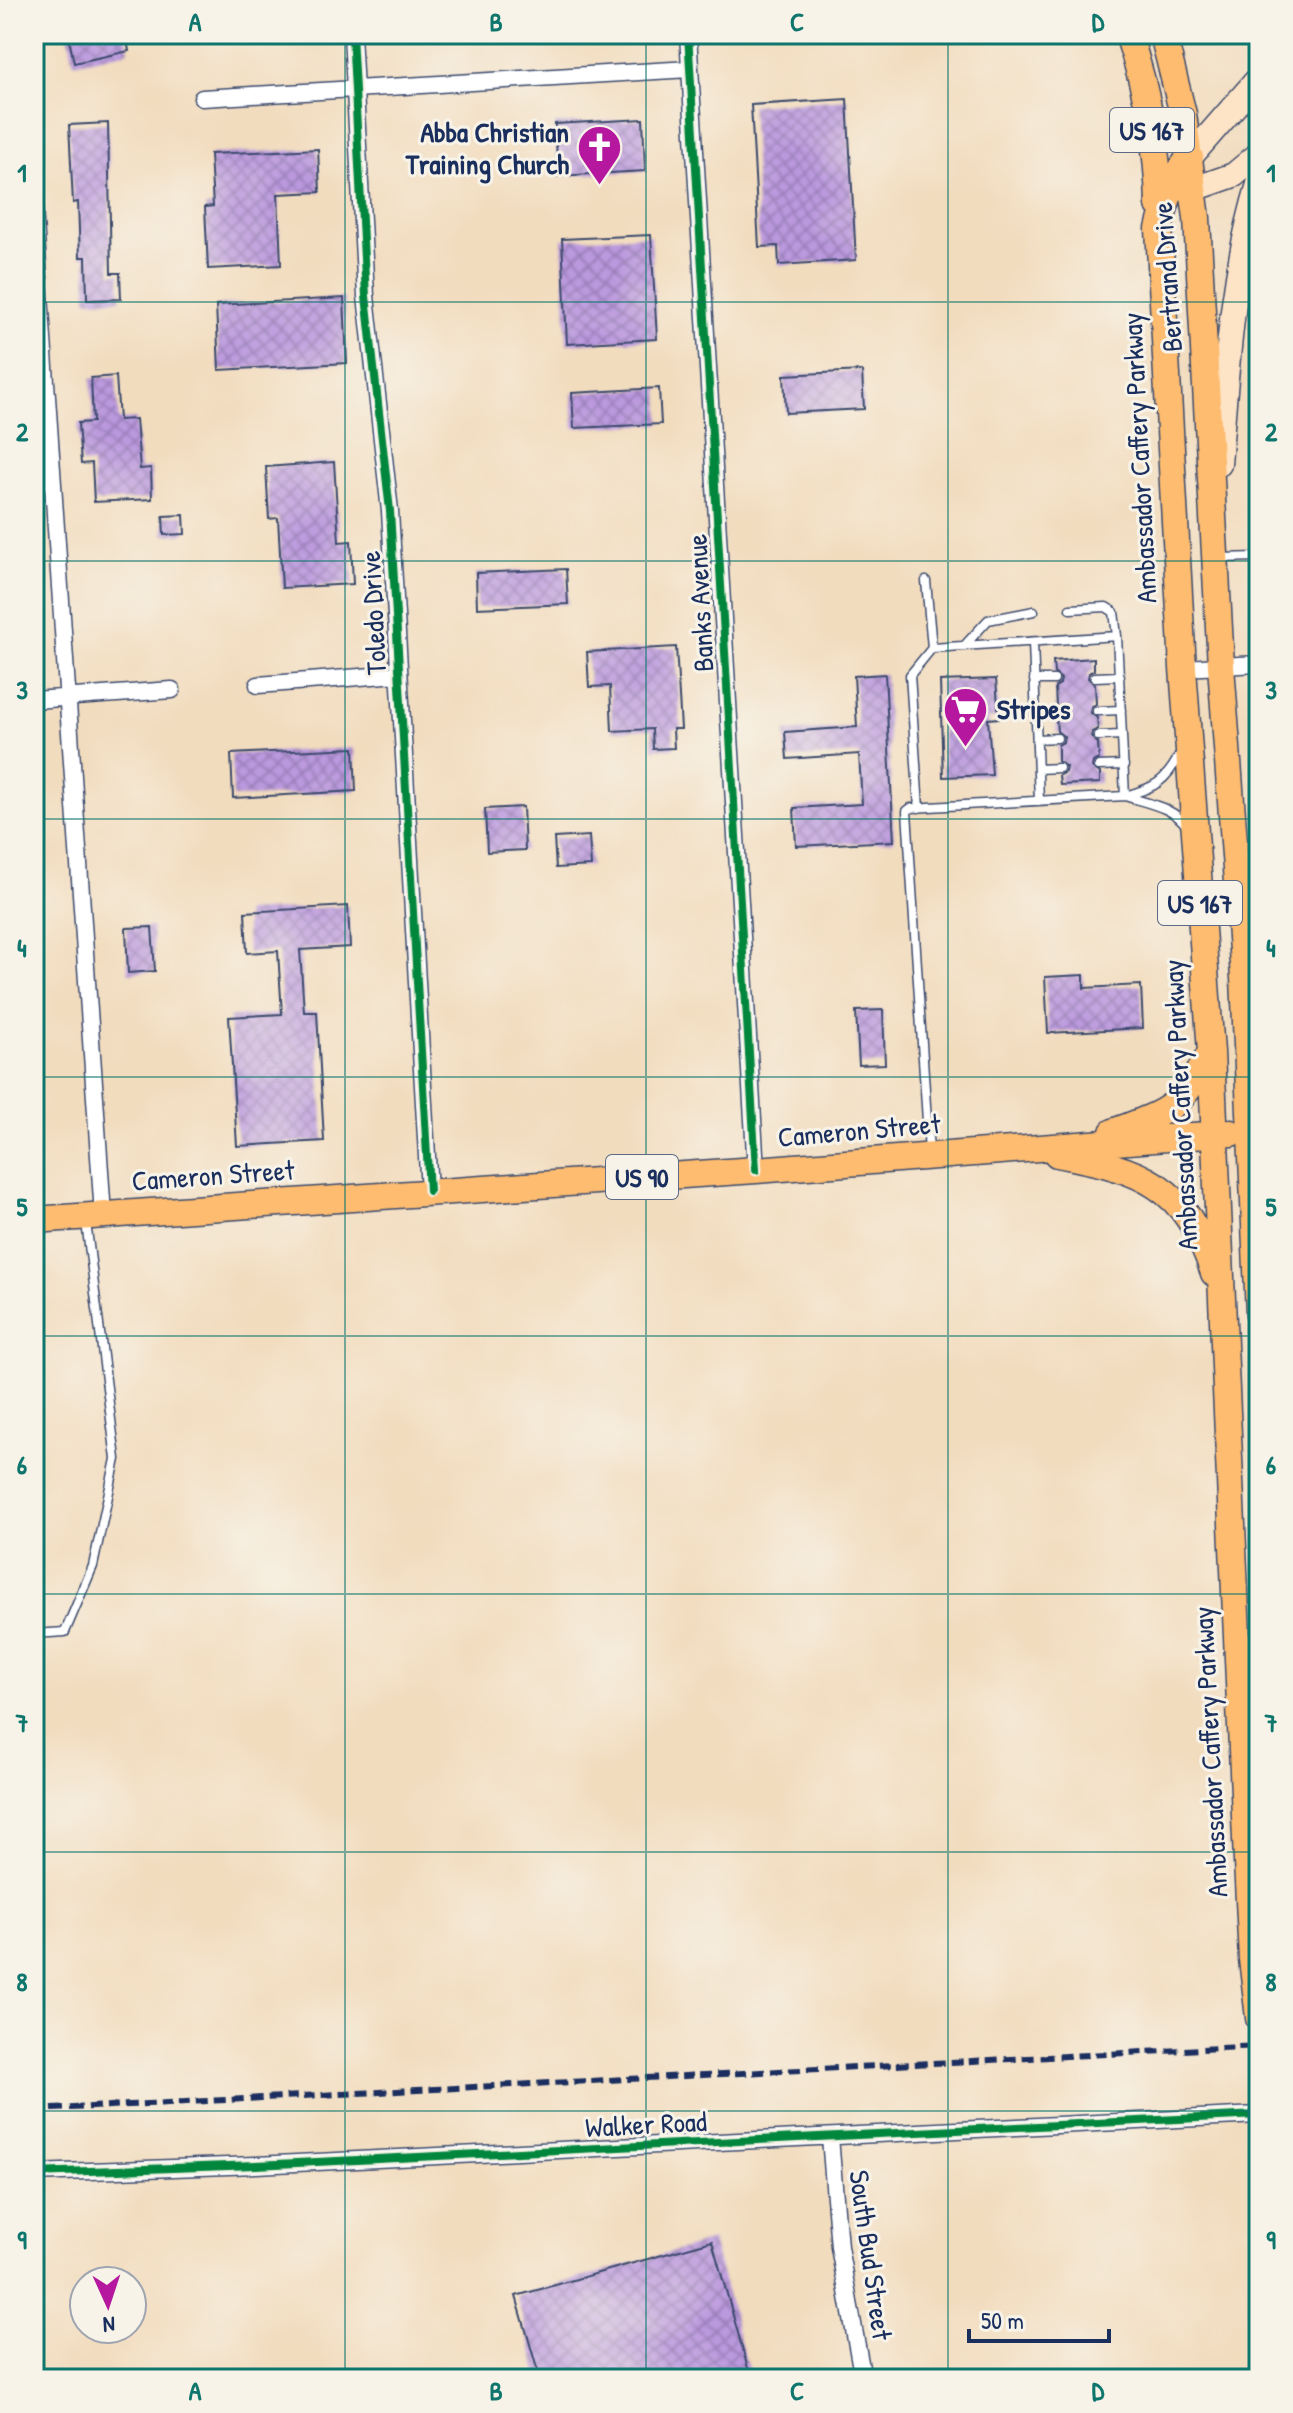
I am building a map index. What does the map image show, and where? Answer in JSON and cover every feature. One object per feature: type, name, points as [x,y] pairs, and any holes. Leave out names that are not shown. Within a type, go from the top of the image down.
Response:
[{"type":"main road","name":"Bertrand Drive","points":[[1128,34],[1174,186],[1214,519]]},
{"type":"main road","name":"Bertrand Drive","points":[[1163,34],[1190,157],[1174,186]]},
{"type":"main road","points":[[1190,157],[1259,78]]},
{"type":"main road","points":[[1174,186],[1234,175],[1259,154]]},
{"type":"main road","points":[[1214,519],[1233,296],[1239,258],[1259,184]]},
{"type":"main road","name":"Ambassador Caffery Parkway","points":[[1174,186],[1159,229],[1183,668],[1211,1052],[1233,1577],[1252,1959],[1259,2018]]},
{"type":"main road","name":"US 167","points":[[1214,519],[1221,666],[1247,858],[1244,978],[1255,1132],[1259,1314]]},
{"type":"main road","points":[[1244,978],[1259,1015]]},
{"type":"main road","points":[[1082,1143],[1170,1109],[1184,1097],[1211,1052]]},
{"type":"main road","name":"Cameron Street","points":[[34,1220],[1255,1132]]},
{"type":"main road","points":[[1026,1149],[1127,1169],[1156,1184],[1174,1198],[1204,1242],[1223,1303]]},
{"type":"main road","points":[[1257,1282],[1259,1253]]},
{"type":"street","name":"Toledo Drive","points":[[352,34],[366,296],[390,511],[429,1191]]},
{"type":"street","name":"Banks Avenue","points":[[688,34],[756,1170]]},
{"type":"street","points":[[202,98],[690,69]]},
{"type":"street","points":[[34,207],[68,699],[94,1216]]},
{"type":"street","points":[[1183,668],[1259,664]]},
{"type":"street","points":[[258,685],[398,674]]},
{"type":"street","points":[[34,700],[172,690]]},
{"type":"street","name":"Walker Road","points":[[34,2173],[1259,2115]]},
{"type":"street","name":"South Bud Street","points":[[830,2137],[839,2247],[863,2379]]},
{"type":"lane","points":[[1216,558],[1259,557]]},
{"type":"lane","points":[[919,808],[910,675],[932,648],[926,581]]},
{"type":"lane","points":[[1070,609],[1106,607],[1114,612],[1125,796]]},
{"type":"lane","points":[[964,646],[988,620],[1034,611]]},
{"type":"lane","points":[[932,648],[1117,636]]},
{"type":"lane","points":[[1033,642],[1039,801]]},
{"type":"lane","points":[[1095,677],[1120,676]]},
{"type":"lane","points":[[1034,680],[1054,680]]},
{"type":"lane","points":[[1097,711],[1121,710]]},
{"type":"lane","points":[[1036,713],[1056,713]]},
{"type":"lane","points":[[1098,736],[1122,735]]},
{"type":"lane","points":[[1037,739],[1057,738]]},
{"type":"lane","points":[[930,1156],[907,811],[1125,796],[1147,790],[1170,775],[1188,739]]},
{"type":"lane","points":[[1099,766],[1124,765]]},
{"type":"lane","points":[[1038,769],[1059,768]]},
{"type":"lane","points":[[1125,796],[1166,810],[1183,820],[1196,842]]},
{"type":"lane","points":[[34,1634],[65,1632],[93,1566],[116,1459],[94,1216]]},
{"type":"building","points":[[68,34],[126,34],[129,51],[74,63]]},
{"type":"building","points":[[847,99],[856,260],[779,265],[778,246],[759,247],[751,105]]},
{"type":"building","points":[[643,119],[645,171],[558,176],[555,124]]},
{"type":"building","points":[[108,123],[111,273],[120,273],[121,299],[87,300],[86,257],[80,257],[78,202],[73,203],[69,125]]},
{"type":"building","points":[[318,149],[320,192],[278,194],[281,265],[208,269],[205,207],[213,206],[210,154]]},
{"type":"building","points":[[651,235],[657,339],[567,344],[562,239]]},
{"type":"building","points":[[344,298],[347,363],[219,370],[216,305]]},
{"type":"building","points":[[862,371],[864,409],[786,413],[784,375]]},
{"type":"building","points":[[116,376],[119,420],[136,419],[140,469],[151,468],[152,499],[94,502],[92,463],[81,464],[78,423],[93,422],[91,378]]},
{"type":"building","points":[[659,388],[661,424],[574,428],[572,393]]},
{"type":"building","points":[[334,462],[339,542],[351,541],[353,584],[282,588],[278,518],[269,519],[266,467]]},
{"type":"building","points":[[184,515],[185,534],[164,535],[163,516]]},
{"type":"building","points":[[566,569],[568,604],[477,608],[476,573]]},
{"type":"building","points":[[676,647],[681,729],[673,729],[674,748],[653,749],[652,729],[612,731],[610,686],[589,687],[587,652]]},
{"type":"building","points":[[1094,658],[1094,670],[1088,678],[1095,684],[1096,704],[1090,712],[1097,718],[1098,729],[1092,732],[1091,737],[1098,743],[1099,759],[1093,762],[1092,767],[1100,773],[1100,783],[1060,785],[1059,775],[1065,772],[1066,767],[1058,761],[1058,745],[1064,737],[1057,731],[1056,720],[1062,717],[1063,712],[1056,706],[1055,687],[1061,679],[1054,673],[1053,661]]},
{"type":"building","points":[[885,674],[894,841],[796,846],[794,808],[862,804],[859,754],[787,759],[785,732],[857,727],[854,676]]},
{"type":"building","points":[[996,679],[999,718],[988,719],[992,775],[943,777],[940,681]]},
{"type":"building","points":[[354,748],[356,791],[233,798],[231,754]]},
{"type":"building","points":[[523,807],[525,850],[487,852],[485,809]]},
{"type":"building","points":[[589,836],[591,866],[556,868],[554,838]]},
{"type":"building","points":[[348,906],[350,947],[300,950],[304,1012],[317,1012],[324,1141],[237,1146],[229,1017],[282,1014],[278,951],[247,953],[245,912]]},
{"type":"building","points":[[152,927],[155,971],[128,973],[126,928]]},
{"type":"building","points":[[1084,975],[1084,988],[1141,985],[1143,1028],[1048,1033],[1045,977]]},
{"type":"building","points":[[883,1010],[885,1064],[859,1065],[856,1011]]},
{"type":"building","points":[[712,2241],[751,2379],[540,2379],[516,2296]]},
{"type":"railway","points":[[34,2110],[1259,2046]]},
{"type":"cycle path","points":[[352,34],[366,296],[390,511],[429,1191]]},
{"type":"cycle path","points":[[688,34],[756,1170]]},
{"type":"cycle path","points":[[34,2173],[256,2165],[1259,2115]]},
{"type":"place","name":"Abba Christian Training Church","points":[[600,187]]},
{"type":"place","name":"Stripes","points":[[966,748]]}]
